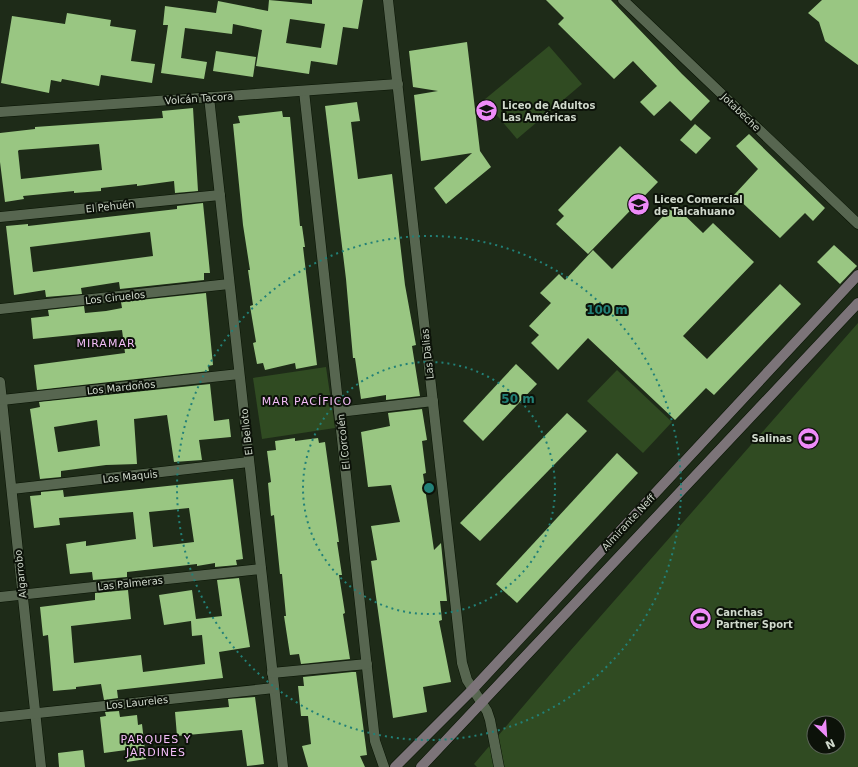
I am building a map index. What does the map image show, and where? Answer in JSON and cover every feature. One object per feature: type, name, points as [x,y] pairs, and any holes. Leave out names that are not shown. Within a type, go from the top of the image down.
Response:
[{"type":"street","name":"Las Dalias","points":[[388,0],[462,663],[472,690],[482,703],[490,720],[499,767]]},
{"type":"street","name":"Jotabeche","points":[[623,0],[858,224]]},
{"type":"street","name":"Volcán Tacora","points":[[0,112],[398,84]]},
{"type":"street","name":"El Corcolén","points":[[304,91],[376,741],[384,767]]},
{"type":"street","name":"El Belloto","points":[[209,97],[282,767]]},
{"type":"street","name":"El Pehuén","points":[[0,217],[220,195]]},
{"type":"street","name":"Almirante Neff","points":[[396,767],[472,690],[858,276]]},
{"type":"street","name":"Los Ciruelos","points":[[0,309],[229,284]]},
{"type":"street","name":"Almirante Neff","points":[[424,766],[858,303]]},
{"type":"street","name":"Los Mardoños","points":[[2,400],[239,374]]},
{"type":"street","name":"Algarrobo","points":[[0,382],[5,478],[12,489],[41,767]]},
{"type":"street","points":[[339,412],[433,401]]},
{"type":"street","name":"Los Maquis","points":[[12,489],[249,462]]},
{"type":"street","name":"Las Palmeras","points":[[0,597],[261,569]]},
{"type":"street","points":[[272,674],[367,664]]},
{"type":"street","name":"Los Laureles","points":[[0,717],[274,688]]},
{"type":"green space","points":[[549,46],[582,84],[517,139],[484,100]]},
{"type":"green space","name":"Salinas","points":[[858,323],[858,767],[477,767],[474,764],[571,650]]},
{"type":"green space","points":[[326,367],[335,428],[262,439],[253,378]]},
{"type":"green space","points":[[617,370],[672,422],[643,453],[587,401]]},
{"type":"building","points":[[269,0],[312,4],[312,0],[363,0],[358,29],[343,27],[337,65],[311,61],[309,74],[256,66],[262,30],[233,24],[232,34],[185,28],[181,58],[207,62],[204,79],[161,73],[168,25],[163,25],[165,6],[216,13],[218,1],[268,11]],"holes":[[[290,19],[325,24],[321,48],[286,43]]]},
{"type":"building","points":[[546,0],[611,0],[710,101],[691,121],[670,101],[654,116],[640,102],[657,86],[633,61],[614,79],[558,24],[564,18]]},
{"type":"building","points":[[822,0],[858,0],[858,65],[825,41],[819,22],[808,13]]},
{"type":"building","points":[[67,13],[111,20],[110,26],[136,30],[131,61],[155,64],[152,83],[101,75],[99,86],[62,79],[61,82],[51,80],[49,93],[1,83],[12,16],[65,24]]},
{"type":"building","points":[[467,42],[480,151],[491,167],[446,204],[434,188],[472,153],[421,161],[414,95],[438,91],[413,87],[409,51]]},
{"type":"building","points":[[216,51],[256,57],[253,77],[213,71]]},
{"type":"building","points":[[357,102],[360,121],[351,122],[358,179],[392,174],[405,285],[416,345],[412,346],[420,396],[386,400],[386,395],[361,399],[355,358],[353,358],[346,279],[325,106]]},
{"type":"building","points":[[193,108],[198,191],[175,193],[174,181],[137,186],[137,184],[101,188],[101,191],[74,193],[74,191],[23,196],[24,199],[5,202],[0,162],[0,133],[35,129],[35,127],[163,118],[162,111]],"holes":[[[99,144],[102,170],[21,179],[18,151]]]},
{"type":"building","points":[[282,111],[283,117],[290,117],[300,226],[302,226],[305,247],[303,247],[317,365],[296,369],[295,363],[265,370],[263,363],[257,364],[253,343],[256,342],[250,306],[253,305],[248,270],[250,270],[243,225],[233,124],[240,123],[238,116]]},
{"type":"building","points":[[695,124],[711,138],[696,154],[680,140]]},
{"type":"building","points":[[749,134],[825,208],[813,221],[805,213],[780,238],[734,195],[758,169],[736,146]]},
{"type":"building","points":[[620,146],[658,182],[588,254],[556,224],[564,216],[558,210]]},
{"type":"building","points":[[203,203],[210,273],[204,273],[204,280],[120,289],[119,282],[81,288],[82,294],[46,297],[45,290],[14,295],[6,226],[28,224],[28,226],[177,209],[177,206]],"holes":[[[150,232],[153,256],[33,272],[30,247]]]},
{"type":"building","points":[[674,205],[703,233],[713,223],[754,262],[683,336],[707,359],[780,284],[801,304],[714,395],[706,388],[675,420],[588,338],[558,370],[531,343],[539,335],[529,326],[551,303],[540,293],[559,274],[565,280],[593,250],[612,269]]},
{"type":"building","points":[[834,245],[857,266],[840,284],[817,262]]},
{"type":"building","points":[[206,293],[213,365],[208,366],[209,371],[37,390],[34,365],[125,353],[122,330],[33,339],[31,318],[49,316],[48,310],[84,306],[85,313],[106,311],[122,308],[121,302]]},
{"type":"building","points":[[516,364],[537,384],[483,441],[463,421]]},
{"type":"building","points":[[210,384],[214,421],[229,419],[231,437],[199,440],[202,460],[174,462],[167,415],[134,419],[137,464],[106,465],[61,471],[61,477],[40,479],[30,409],[40,407],[39,402]],"holes":[[[97,420],[100,446],[58,452],[54,427]]]},
{"type":"building","points":[[422,409],[427,440],[422,441],[426,473],[423,474],[434,550],[441,543],[447,601],[440,601],[442,620],[439,621],[451,682],[423,687],[427,712],[393,718],[371,561],[377,560],[371,526],[400,522],[391,485],[368,487],[361,432],[390,426],[388,413]]},
{"type":"building","points":[[567,413],[587,431],[480,541],[460,523]]},
{"type":"building","points":[[295,438],[295,441],[318,438],[319,443],[325,442],[339,542],[337,542],[342,575],[339,575],[350,659],[301,664],[299,654],[290,655],[284,616],[286,616],[282,574],[280,574],[274,515],[271,516],[268,483],[271,482],[267,451],[276,450],[275,441]]},
{"type":"building","points":[[617,453],[638,473],[517,603],[496,584]]},
{"type":"building","points":[[233,479],[243,559],[236,560],[237,565],[215,567],[215,563],[197,566],[197,564],[127,572],[127,577],[93,580],[92,572],[70,574],[66,544],[86,541],[86,546],[136,539],[133,512],[59,518],[60,525],[34,528],[30,496],[41,495],[41,492],[63,490],[64,497]],"holes":[[[189,508],[194,542],[153,547],[149,512]]]},
{"type":"building","points":[[239,578],[250,647],[219,652],[223,678],[117,690],[118,698],[104,700],[101,684],[76,687],[76,689],[53,691],[48,635],[43,636],[40,607],[95,600],[95,593],[128,590],[131,619],[71,626],[74,663],[141,655],[143,672],[205,664],[202,635],[192,636],[191,621],[164,625],[159,595],[192,590],[196,619],[222,616],[217,580]]},
{"type":"building","points":[[356,672],[367,755],[360,756],[365,767],[308,767],[302,746],[311,744],[308,716],[301,716],[298,686],[304,686],[303,677]]},
{"type":"building","points":[[255,697],[264,764],[247,766],[242,730],[177,736],[175,712],[229,707],[228,699]]},
{"type":"building","points":[[119,711],[120,717],[137,715],[138,725],[142,724],[146,759],[127,762],[126,750],[104,753],[100,717],[106,716],[105,712]]},
{"type":"building","points":[[83,750],[85,767],[59,767],[58,753]]},
{"type":"place","name":"Liceo de Adultos Las Américas","points":[[486,111]]},
{"type":"place","name":"Liceo Comercial de Talcahuano","points":[[638,205]]},
{"type":"place","name":"Salinas","points":[[808,438]]},
{"type":"place","name":"Canchas Partner Sport","points":[[701,618]]},
{"type":"district","name":"MIRAMAR","points":[[106,343]]},
{"type":"district","name":"MAR PACÍFICO","points":[[307,401]]},
{"type":"district","name":"PARQUES Y JARDINES","points":[[156,745]]}]
